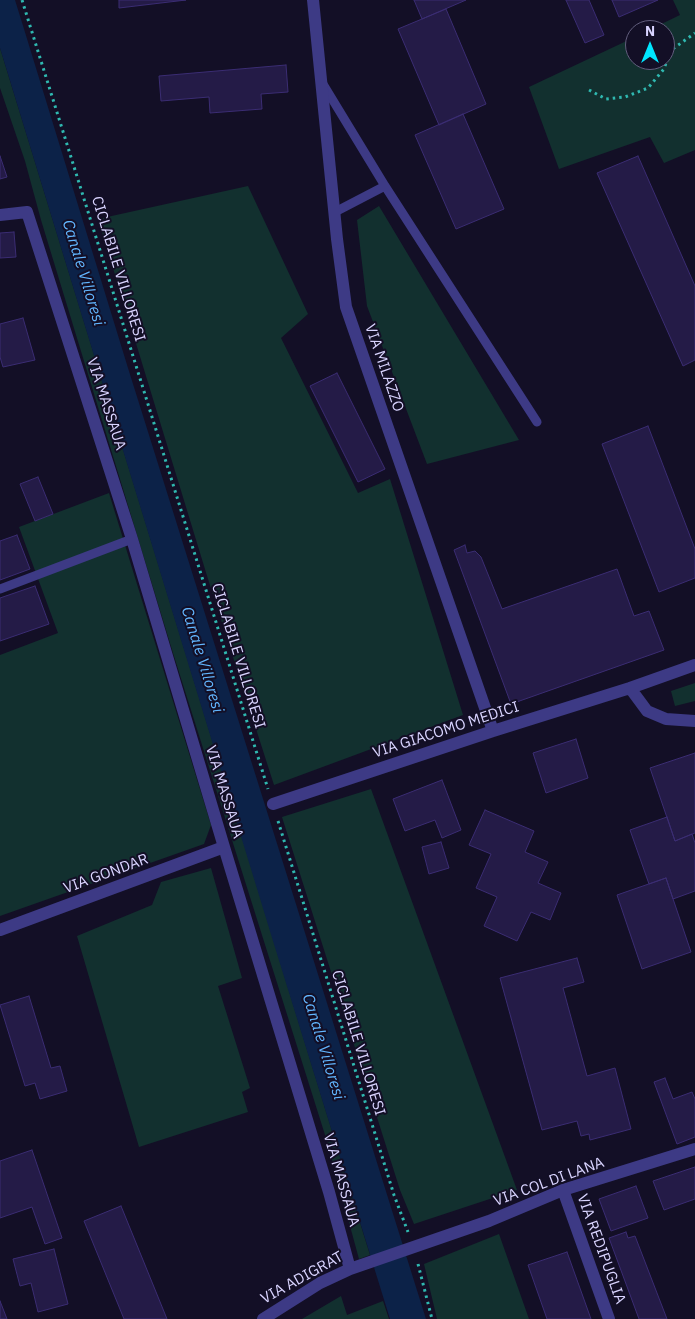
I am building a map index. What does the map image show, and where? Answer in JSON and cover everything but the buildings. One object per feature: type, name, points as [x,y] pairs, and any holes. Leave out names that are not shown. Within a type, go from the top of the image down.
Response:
[{"type":"street","name":"VIA MILAZZO","points":[[313,0],[346,307],[494,731]]},
{"type":"street","name":"VIA MASSAUA","points":[[0,215],[27,212],[132,539],[326,1183],[350,1269]]},
{"type":"street","name":"VIA GIACOMO MEDICI","points":[[273,804],[630,688],[695,665]]},
{"type":"street","points":[[630,688],[648,711],[666,719],[695,721]]},
{"type":"street","name":"VIA GONDAR","points":[[0,930],[224,848]]},
{"type":"street","name":"VIA COL DI LANA","points":[[412,1247],[489,1221],[563,1190],[695,1150]]},
{"type":"street","name":"VIA REDIPUGLIA","points":[[563,1190],[609,1319]]},
{"type":"street","name":"VIA ADIGRAT","points":[[263,1319],[320,1283],[362,1264],[412,1247]]},
{"type":"lane","points":[[321,79],[386,186],[537,422]]},
{"type":"lane","points":[[335,212],[386,186]]},
{"type":"lane","points":[[0,589],[132,539]]},
{"type":"path","name":"CICLABILE VILLORESI","points":[[22,0],[394,1195],[412,1247],[432,1319]]},
{"type":"path","points":[[589,90],[606,99],[625,97],[648,88],[664,69],[670,50],[695,33]]},
{"type":"green space","points":[[673,0],[695,0],[695,150],[664,163],[650,137],[559,169],[529,87],[625,42],[625,70],[675,70],[675,20],[670,20],[680,15]]},
{"type":"green space","points":[[0,48],[370,1255],[359,1259],[326,1138],[173,653],[41,220],[25,161],[0,88]]},
{"type":"green space","points":[[248,186],[308,314],[281,338],[358,493],[390,479],[463,715],[274,785],[208,579],[98,219]]},
{"type":"green space","points":[[379,206],[519,440],[427,464],[367,306],[357,220]]},
{"type":"green space","points":[[109,493],[211,825],[204,844],[0,916],[0,655],[58,633],[19,527]]},
{"type":"green space","points":[[695,683],[695,701],[675,706],[671,691]]},
{"type":"green space","points":[[371,789],[517,1190],[414,1224],[400,1190],[282,817]]},
{"type":"green space","points":[[211,868],[242,978],[218,986],[250,1088],[242,1092],[248,1112],[139,1147],[77,936],[152,905],[161,882]]},
{"type":"green space","points":[[499,1234],[529,1319],[437,1319],[424,1264]]},
{"type":"green space","points":[[341,1296],[347,1315],[383,1301],[389,1319],[302,1319]]},
{"type":"water","name":"Canale Villoresi","points":[[0,0],[15,0],[128,368],[426,1319],[390,1319],[0,48]]}]
